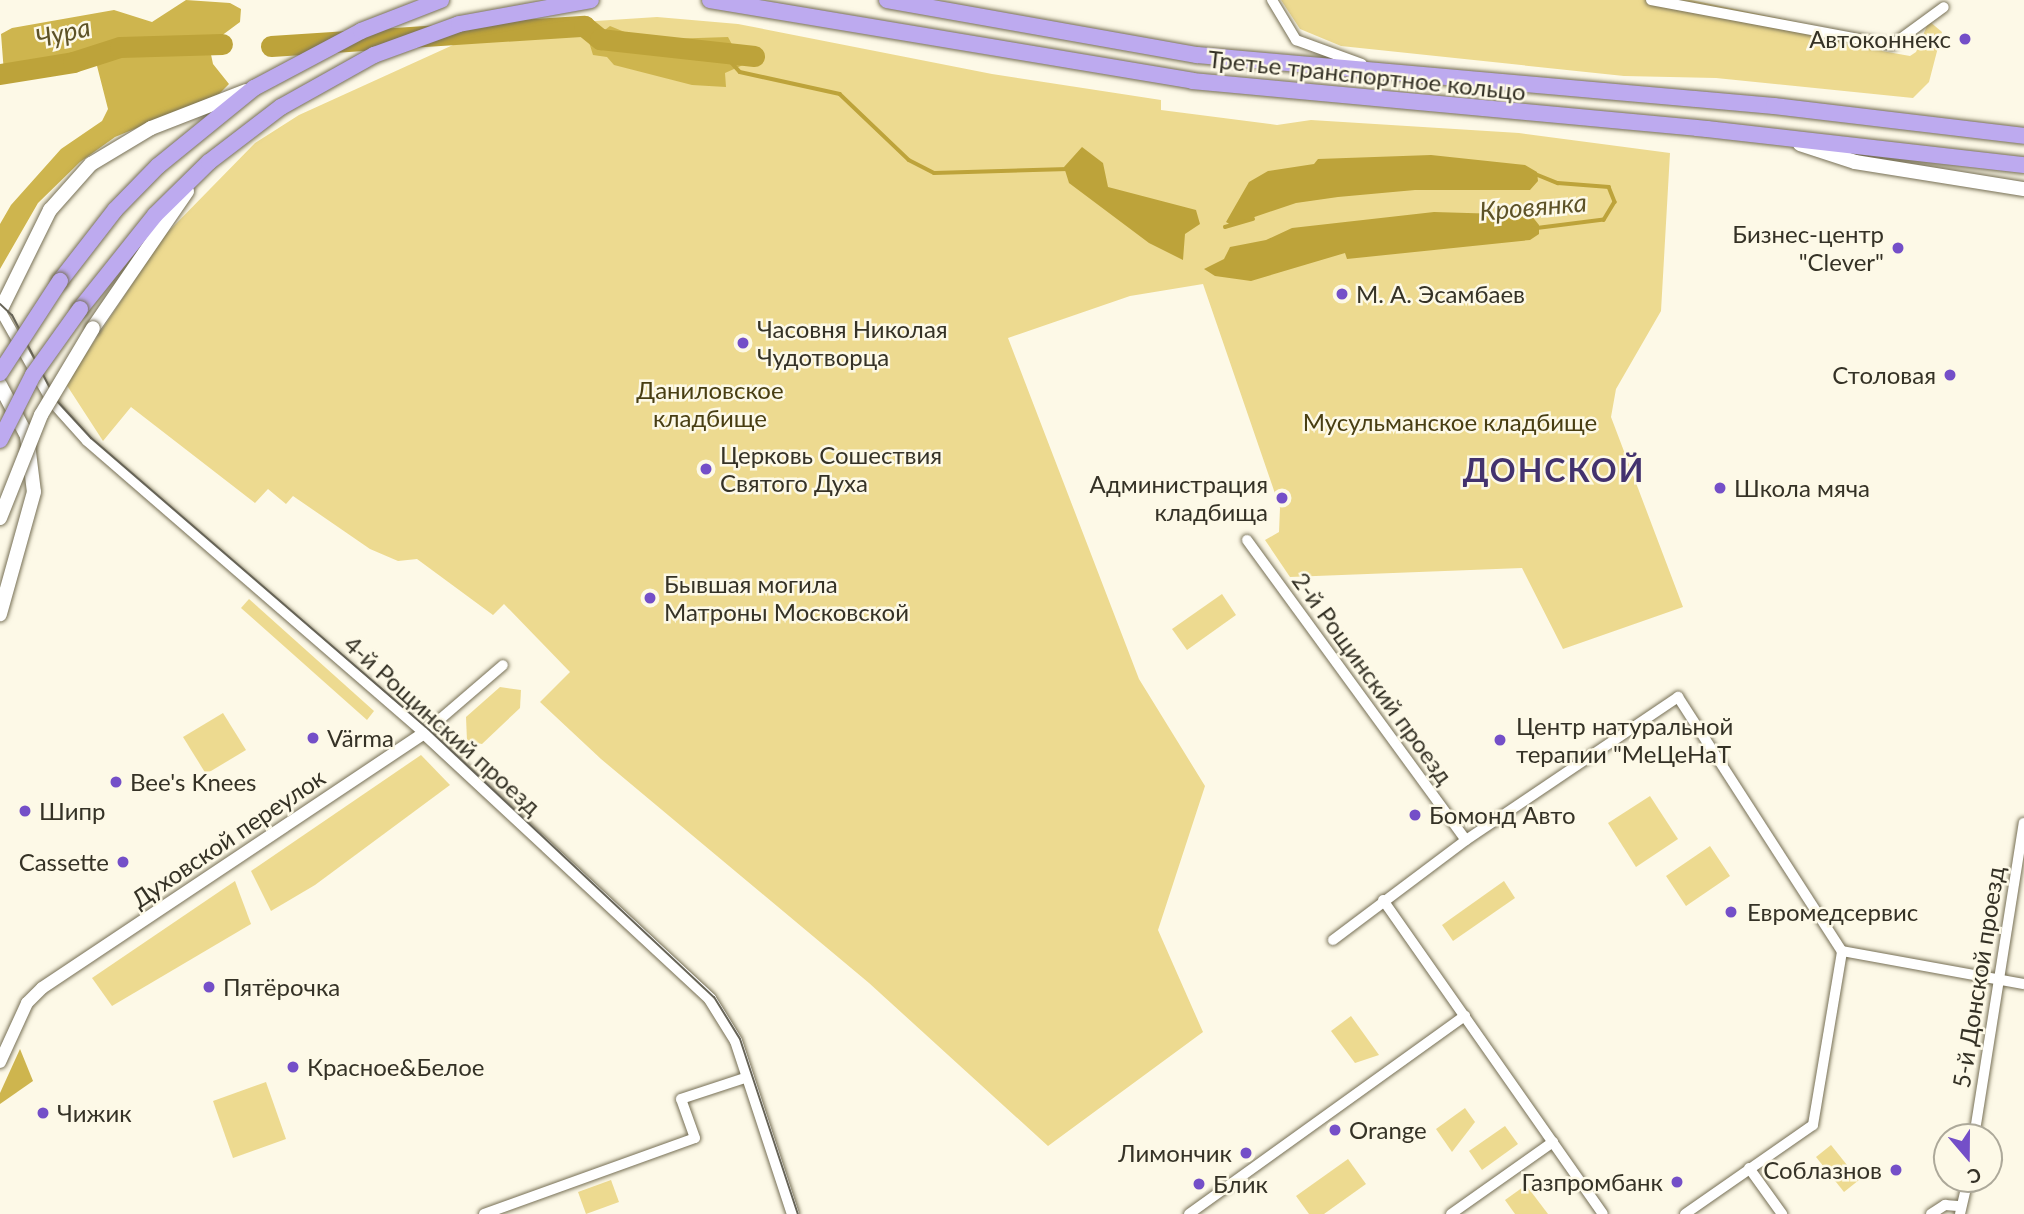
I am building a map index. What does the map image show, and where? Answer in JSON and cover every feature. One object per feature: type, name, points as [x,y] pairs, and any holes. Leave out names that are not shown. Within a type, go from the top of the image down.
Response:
[{"type":"main road","points":[[0,311],[44,219],[91,164],[151,128],[258,86],[360,31],[441,0]]},
{"type":"main road","points":[[0,440],[33,375],[80,309],[155,215],[209,162],[281,107],[374,55],[433,33],[501,14],[591,0]]},
{"type":"main road","name":"Третье транспортное кольцо","points":[[710,0],[1192,81],[1779,137],[2024,165]]},
{"type":"main road","name":"Третье транспортное кольцо","points":[[887,0],[1197,55],[1774,106],[2024,136]]},
{"type":"main road","points":[[0,373],[60,281],[115,209],[158,166],[258,86]]},
{"type":"main road","points":[[1779,137],[1855,162],[2024,189]]},
{"type":"main road","points":[[0,518],[41,415],[93,328],[209,162]]},
{"type":"main road","points":[[0,385],[27,436],[34,492],[0,614]]},
{"type":"street","points":[[1272,0],[1296,40],[1385,73]]},
{"type":"street","points":[[1651,0],[1892,45],[1944,7]]},
{"type":"street","name":"4-й Рощинский проезд","points":[[0,311],[52,402],[87,441],[424,733],[710,999],[736,1041],[793,1214]]},
{"type":"street","name":"2-й Рощинский проезд","points":[[1247,540],[1466,840]]},
{"type":"street","name":"Духовской переулок","points":[[0,1062],[27,1003],[42,988],[424,733],[503,665]]},
{"type":"street","points":[[1333,940],[1466,840],[1671,699],[1685,701],[1842,951],[1813,1125],[1685,1214]]},
{"type":"street","name":"5-й Донской проезд","points":[[1976,1123],[2024,823]]},
{"type":"street","points":[[1384,900],[1603,1214]]},
{"type":"street","points":[[1842,951],[2024,984]]},
{"type":"street","points":[[1189,1214],[1465,1016]]},
{"type":"street","points":[[0,1046],[13,1033]]},
{"type":"street","points":[[484,1214],[695,1138],[681,1099],[748,1077]]},
{"type":"street","points":[[1451,1214],[1553,1142]]},
{"type":"street","points":[[1749,1168],[1782,1214]]},
{"type":"street","points":[[1930,1214],[1945,1205],[1959,1210],[1964,1193]]},
{"type":"green space","points":[[1281,0],[1691,0],[1884,40],[1882,51],[1910,56],[1916,52],[1929,21],[1942,32],[1929,82],[1913,98],[1716,78],[1624,76],[1341,46],[1300,29]]},
{"type":"green space","name":"Даниловское кладбище","points":[[657,17],[738,24],[992,74],[1161,100],[1161,110],[1277,125],[1311,120],[1519,133],[1670,153],[1661,311],[1616,389],[1611,417],[1683,607],[1563,649],[1522,568],[1290,577],[1265,540],[1279,532],[1280,508],[1203,284],[1130,296],[1008,338],[1139,679],[1205,786],[1158,930],[1203,1032],[1048,1146],[869,983],[601,759],[540,702],[570,672],[504,604],[493,615],[417,559],[398,561],[370,549],[293,496],[286,504],[268,489],[255,503],[131,407],[103,441],[66,384],[164,236],[255,143],[299,115],[453,45],[534,25]]},
{"type":"green space","points":[[1222,594],[1236,615],[1187,650],[1172,629]]},
{"type":"green space","points":[[249,599],[374,711],[367,720],[241,608]]},
{"type":"green space","points":[[500,687],[521,690],[520,708],[482,744],[467,741],[466,717]]},
{"type":"green space","points":[[223,713],[246,750],[206,774],[183,737]]},
{"type":"green space","points":[[421,755],[450,785],[315,885],[271,911],[251,871]]},
{"type":"green space","points":[[1650,796],[1678,839],[1636,867],[1608,823]]},
{"type":"green space","points":[[1710,846],[1730,876],[1686,906],[1666,876]]},
{"type":"green space","points":[[235,881],[251,924],[112,1006],[92,978]]},
{"type":"green space","points":[[1504,881],[1515,898],[1453,941],[1442,925]]},
{"type":"green space","points":[[1351,1016],[1379,1055],[1355,1063],[1331,1031]]},
{"type":"green space","points":[[266,1082],[286,1139],[233,1158],[213,1101]]},
{"type":"green space","points":[[1465,1108],[1475,1122],[1452,1152],[1436,1129]]},
{"type":"green space","points":[[1505,1126],[1518,1144],[1482,1170],[1469,1151]]},
{"type":"green space","points":[[1831,1145],[1859,1180],[1844,1192],[1816,1157]]},
{"type":"green space","points":[[1348,1159],[1366,1184],[1324,1214],[1309,1214],[1296,1196]]},
{"type":"green space","points":[[611,1180],[619,1202],[586,1214],[578,1192]]},
{"type":"green space","points":[[1526,1185],[1548,1214],[1515,1214],[1505,1200]]},
{"type":"shaded area","points":[[186,0],[230,3],[241,9],[240,22],[209,45],[213,64],[229,84],[219,94],[115,137],[80,162],[38,203],[0,269],[0,224],[11,205],[61,149],[102,121],[108,109],[96,62],[9,77],[4,73],[1,34],[12,28],[114,10],[152,22]]},
{"type":"shaded area","points":[[610,26],[632,35],[668,39],[728,37],[743,65],[725,73],[726,87],[692,85],[614,65],[607,57],[593,55],[589,42]]},
{"type":"shaded area","points":[[1082,147],[1103,163],[1108,187],[1196,210],[1200,224],[1185,234],[1183,260],[1149,243],[1069,183],[1064,167]]},
{"type":"shaded area","points":[[1431,155],[1525,165],[1537,172],[1538,181],[1530,190],[1415,190],[1338,197],[1296,203],[1231,225],[1226,222],[1249,182],[1268,171],[1314,164],[1318,159]]},
{"type":"shaded area","points":[[1434,212],[1531,215],[1539,225],[1539,234],[1530,240],[1347,259],[1345,253],[1251,281],[1215,276],[1204,269],[1224,259],[1230,247],[1266,240],[1292,228]]},
{"type":"shaded area","points":[[20,1049],[33,1081],[0,1104],[0,1093]]},
{"type":"waterway","name":"Чура","points":[[271,46],[584,26],[600,39],[754,56]]},
{"type":"waterway","name":"Чура","points":[[0,74],[73,62],[120,47],[222,44]]},
{"type":"waterway","name":"Кровянка","points":[[723,53],[740,72],[840,94],[909,160],[934,173],[1068,169]]},
{"type":"waterway","name":"Кровянка","points":[[1533,173],[1558,183],[1609,187],[1615,202],[1604,220],[1534,229]]},
{"type":"waterway","name":"Кровянка","points":[[1225,227],[1253,219]]},
{"type":"tram line","points":[[0,304],[12,315],[56,400],[91,438],[426,727],[714,997],[740,1039],[798,1214]]},
{"type":"place","name":"Автоконнекс","points":[[1965,39]]},
{"type":"place","name":"Бизнес-центр \"Clever\"","points":[[1898,248]]},
{"type":"place","name":"М. А. Эсамбаев","points":[[1342,294]]},
{"type":"place","name":"Часовня Николая Чудотворца","points":[[743,343]]},
{"type":"place","name":"Столовая","points":[[1950,375]]},
{"type":"place","name":"Церковь Сошествия Святого Духа","points":[[706,469]]},
{"type":"place","name":"Школа мяча","points":[[1720,488]]},
{"type":"place","name":"Администрация кладбища","points":[[1282,498]]},
{"type":"place","name":"Бывшая могила Матроны Московской","points":[[650,598]]},
{"type":"place","name":"Värma","points":[[313,738]]},
{"type":"place","name":"Центр натуральной терапии \"МеЦеНаТ","points":[[1500,740]]},
{"type":"place","name":"Bee's Knees","points":[[116,782]]},
{"type":"place","name":"Шипр","points":[[25,811]]},
{"type":"place","name":"Бомонд Авто","points":[[1415,815]]},
{"type":"place","name":"Cassette","points":[[123,862]]},
{"type":"place","name":"Евромедсервис","points":[[1731,912]]},
{"type":"place","name":"Пятёрочка","points":[[209,987]]},
{"type":"place","name":"Красное&Белое","points":[[293,1067]]},
{"type":"place","name":"Чижик","points":[[43,1113]]},
{"type":"place","name":"Orange","points":[[1335,1130]]},
{"type":"place","name":"Лимончик","points":[[1246,1153]]},
{"type":"place","name":"Соблазнов","points":[[1896,1170]]},
{"type":"place","name":"Газпромбанк","points":[[1677,1182]]},
{"type":"place","name":"Блик","points":[[1199,1184]]},
{"type":"district","name":"ДОНСКОЙ","points":[[1554,470]]},
{"type":"park label","name":"Мусульманское кладбище","points":[[1450,422]]}]
